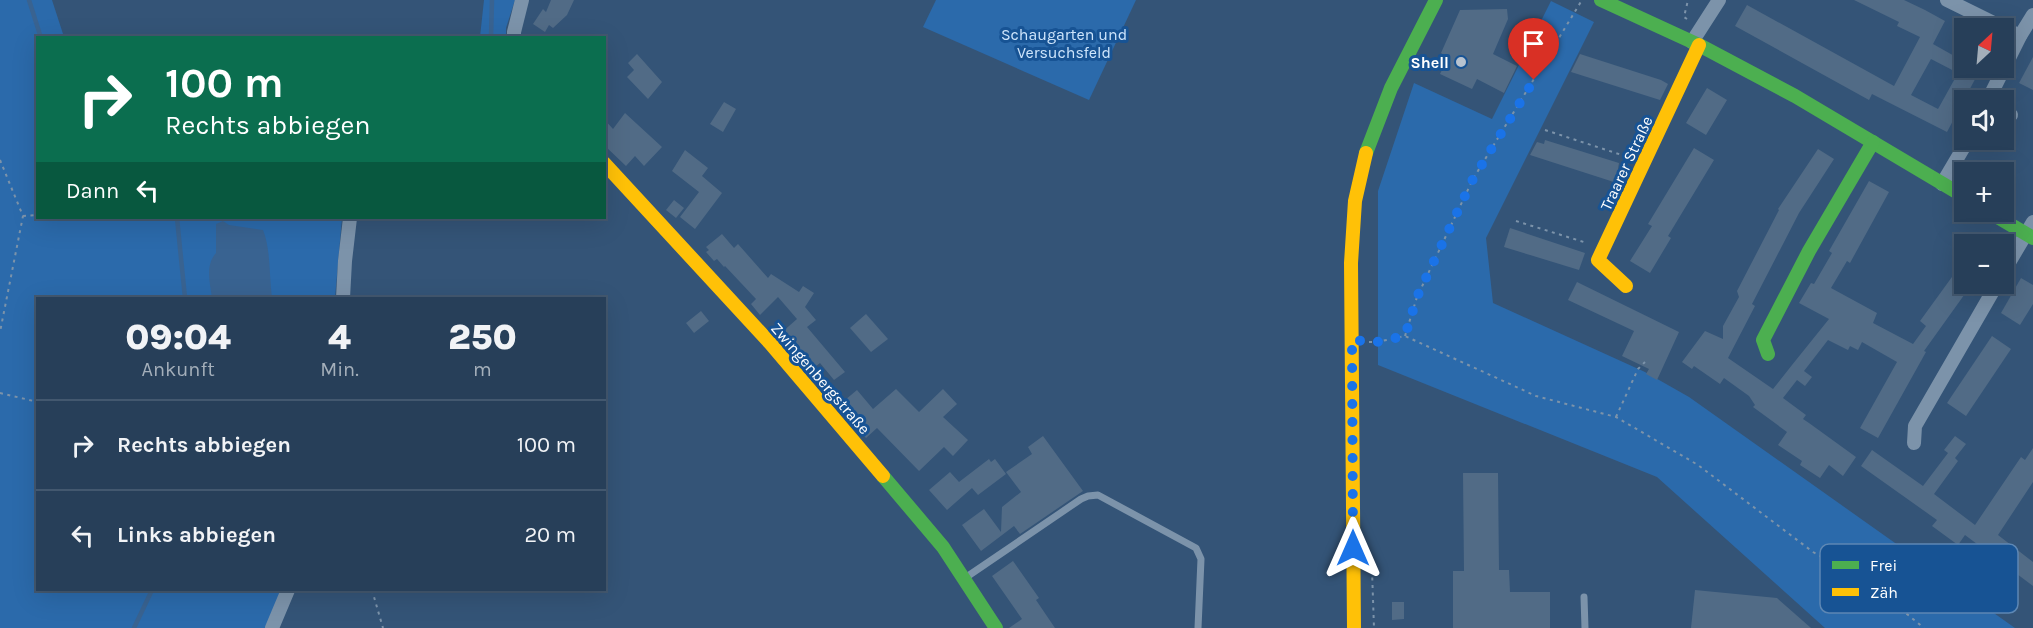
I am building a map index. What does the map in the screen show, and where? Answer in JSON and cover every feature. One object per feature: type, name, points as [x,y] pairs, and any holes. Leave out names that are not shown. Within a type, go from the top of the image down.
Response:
[{"type":"street","points":[[514,36],[522,0]]},
{"type":"street","points":[[1354,628],[1353,218],[1359,181],[1384,102],[1436,0]]},
{"type":"street","points":[[1601,0],[1697,39],[1954,191]]},
{"type":"street","points":[[1697,39],[1719,0]]},
{"type":"street","points":[[1947,0],[2020,36]]},
{"type":"street","points":[[1994,90],[2020,36],[2033,15]]},
{"type":"street","name":"Traarer Straße","points":[[1604,248],[1697,39]]},
{"type":"street","points":[[1768,354],[1763,340],[1809,251],[1873,142]]},
{"type":"street","points":[[1942,184],[1962,150]]},
{"type":"street","name":"Zwingenbergstraße","points":[[606,165],[770,343],[943,547],[996,628]]},
{"type":"street","points":[[343,297],[350,219]]},
{"type":"street","points":[[2011,222],[2031,231],[2014,256]]},
{"type":"street","points":[[1604,248],[1599,260],[1626,285]]},
{"type":"street","points":[[1914,443],[1915,426],[1991,294]]},
{"type":"street","points":[[272,628],[288,591]]},
{"type":"lane","points":[[964,579],[1081,499],[1098,495],[1196,548],[1201,559],[1198,628]]},
{"type":"lane","points":[[1584,597],[1585,628]]},
{"type":"path","points":[[1405,336],[1417,297],[1473,179],[1582,0]]},
{"type":"path","points":[[1688,0],[1684,17],[1697,39]]},
{"type":"path","points":[[1545,130],[1644,162]]},
{"type":"path","points":[[0,159],[23,216],[0,332]]},
{"type":"path","points":[[23,216],[36,215]]},
{"type":"path","points":[[1516,221],[1604,248]]},
{"type":"path","points":[[1352,340],[1377,342],[1405,336],[1536,396],[1616,417],[1698,465],[1820,556]]},
{"type":"path","points":[[1616,417],[1638,369],[1645,362]]},
{"type":"path","points":[[0,393],[36,402]]},
{"type":"path","points":[[1372,568],[1374,628]]},
{"type":"path","points":[[372,591],[383,628]]},
{"type":"path","points":[[1906,613],[1924,628]]},
{"type":"green space","points":[[0,0],[52,0],[64,36],[36,36],[36,219],[342,219],[335,297],[36,297],[36,591],[283,591],[268,628],[0,628]]},
{"type":"green space","points":[[484,0],[515,0],[506,28],[506,36],[480,36]]},
{"type":"green space","name":"Schaugarten und Versuchsfeld","points":[[936,0],[1136,0],[1089,100],[923,27]]},
{"type":"green space","points":[[1551,1],[1594,22],[1486,238],[1493,303],[1645,372],[1689,397],[1896,544],[1820,544],[1820,613],[1994,613],[2015,628],[1825,628],[1657,477],[1378,365],[1378,191],[1414,83],[1492,119]]},
{"type":"shaded area","points":[[223,221],[229,225],[263,230],[269,255],[272,297],[212,297],[209,269],[216,253],[216,224]]},
{"type":"building","points":[[551,0],[574,0],[567,15],[553,28],[549,25],[545,32],[533,24],[543,9],[546,12]]},
{"type":"building","points":[[1854,0],[1904,0],[1945,21],[1933,44],[1954,56],[1954,71],[1931,59],[1911,95],[1938,109],[1955,78],[1976,78],[1969,90],[1954,90],[1954,119],[1947,132],[1872,94],[1869,100],[1735,26],[1747,5],[1894,86],[1920,37],[1897,26],[1899,22]]},
{"type":"building","points":[[1507,9],[1508,19],[1493,54],[1517,66],[1504,93],[1477,79],[1472,89],[1440,74],[1448,58],[1441,53],[1460,10]]},
{"type":"building","points":[[637,54],[662,82],[648,99],[627,77],[634,70],[628,63]]},
{"type":"building","points":[[1580,54],[1668,84],[1660,100],[1571,72]]},
{"type":"building","points":[[2033,57],[2033,90],[2019,83]]},
{"type":"building","points":[[1707,88],[1727,100],[1706,135],[1686,123]]},
{"type":"building","points":[[724,102],[736,109],[723,132],[710,124]]},
{"type":"building","points":[[625,113],[662,147],[644,166],[635,156],[626,166],[606,147],[606,121],[613,129]]},
{"type":"building","points":[[1545,140],[1619,163],[1618,169],[1625,171],[1620,184],[1530,155],[1537,142],[1544,144]]},
{"type":"building","points":[[1694,148],[1714,160],[1668,236],[1671,238],[1650,273],[1630,261],[1652,226],[1648,224]]},
{"type":"building","points":[[1818,149],[1834,159],[1799,213],[1752,304],[1755,306],[1728,358],[1773,389],[1829,319],[1799,303],[1811,283],[1814,284],[1832,253],[1829,251],[1869,181],[1889,192],[1850,263],[1847,261],[1831,288],[1877,313],[1873,323],[1913,344],[1926,326],[1920,321],[1954,274],[1954,294],[1965,294],[1924,351],[1926,352],[1878,438],[1860,428],[1897,362],[1862,342],[1858,350],[1850,346],[1848,350],[1828,340],[1804,371],[1812,377],[1805,386],[1797,380],[1783,398],[1806,415],[1803,419],[1856,457],[1843,476],[1829,465],[1820,478],[1800,465],[1802,461],[1778,445],[1787,432],[1753,407],[1755,405],[1749,396],[1724,378],[1720,384],[1694,366],[1692,369],[1682,362],[1705,331],[1723,339],[1723,326],[1739,297],[1737,291],[1778,209]]},
{"type":"building","points":[[685,150],[708,168],[702,176],[722,193],[695,229],[680,217],[699,192],[672,171]]},
{"type":"building","points":[[674,200],[684,208],[676,218],[666,210]]},
{"type":"building","points":[[1510,228],[1585,253],[1579,270],[1504,247]]},
{"type":"building","points":[[722,234],[734,248],[738,244],[768,278],[771,274],[799,292],[803,286],[814,293],[805,307],[816,320],[807,327],[845,372],[834,380],[820,363],[810,371],[786,343],[788,341],[781,333],[797,319],[778,297],[760,315],[751,304],[756,299],[725,266],[717,259],[714,261],[706,252],[709,250],[706,247]]},
{"type":"building","points":[[2021,278],[2033,285],[2033,304],[2020,325],[2001,313],[2014,294]]},
{"type":"building","points":[[1577,282],[1679,332],[1657,380],[1646,374],[1649,369],[1622,356],[1634,331],[1568,300]]},
{"type":"building","points":[[701,311],[709,321],[694,333],[686,323]]},
{"type":"building","points":[[866,314],[888,339],[871,352],[850,328]]},
{"type":"building","points":[[1992,336],[2011,349],[1966,416],[1947,403]]},
{"type":"building","points":[[896,389],[919,412],[943,389],[957,404],[943,417],[968,440],[953,456],[944,447],[919,471],[877,428],[866,438],[855,425],[862,419],[845,400],[857,390],[873,409]]},
{"type":"building","points":[[1043,436],[1083,491],[1020,534],[1014,526],[981,551],[962,525],[984,509],[1001,532],[1002,507],[1021,492],[1006,472],[1032,454],[1028,447]]},
{"type":"building","points":[[1955,436],[1966,444],[1955,458],[1958,461],[1934,494],[1975,525],[2021,457],[2025,460],[2033,448],[2033,482],[1998,535],[2010,544],[1977,544],[1965,535],[1957,544],[1932,526],[1937,520],[1861,466],[1872,450],[1923,486],[1948,453],[1944,450]]},
{"type":"building","points":[[989,459],[991,462],[995,459],[1006,474],[978,495],[972,488],[947,510],[929,490],[950,472],[959,482]]},
{"type":"building","points":[[1463,473],[1498,473],[1499,570],[1509,570],[1510,592],[1550,592],[1550,628],[1453,628],[1453,571],[1464,571]]},
{"type":"building","points":[[2018,550],[2033,562],[2033,586],[2018,575]]},
{"type":"building","points":[[1013,561],[1039,598],[1036,600],[1055,628],[1009,628],[1022,619],[992,576]]},
{"type":"building","points":[[1695,590],[1777,598],[1811,628],[1691,628]]},
{"type":"building","points":[[1392,602],[1404,602],[1404,619],[1392,620]]},
{"type":"waterway","points":[[29,0],[40,36]]},
{"type":"waterway","points":[[491,36],[492,0]]},
{"type":"waterway","points":[[177,219],[185,297]]},
{"type":"waterway","points":[[134,628],[152,591]]},
{"type":"traffic: fast","points":[[1366,153],[1391,88],[1436,0]]},
{"type":"traffic: fast","points":[[1601,0],[1699,45],[1795,96],[1954,190]]},
{"type":"traffic: fast","points":[[1768,354],[1763,340],[1809,251],[1873,142]]},
{"type":"traffic: fast","points":[[2006,222],[2033,238]]},
{"type":"traffic: fast","points":[[883,476],[943,547],[996,628]]},
{"type":"traffic: slow","points":[[1626,286],[1598,260],[1699,45]]},
{"type":"traffic: slow","points":[[1354,628],[1351,263],[1355,201],[1366,153]]},
{"type":"traffic: slow","points":[[606,165],[770,343],[883,476]]},
{"type":"place","name":"Shell","points":[[1461,62]]},
{"type":"route","points":[[1353,548],[1352,340],[1377,342],[1405,336],[1417,297],[1473,179],[1534,80]]}]
